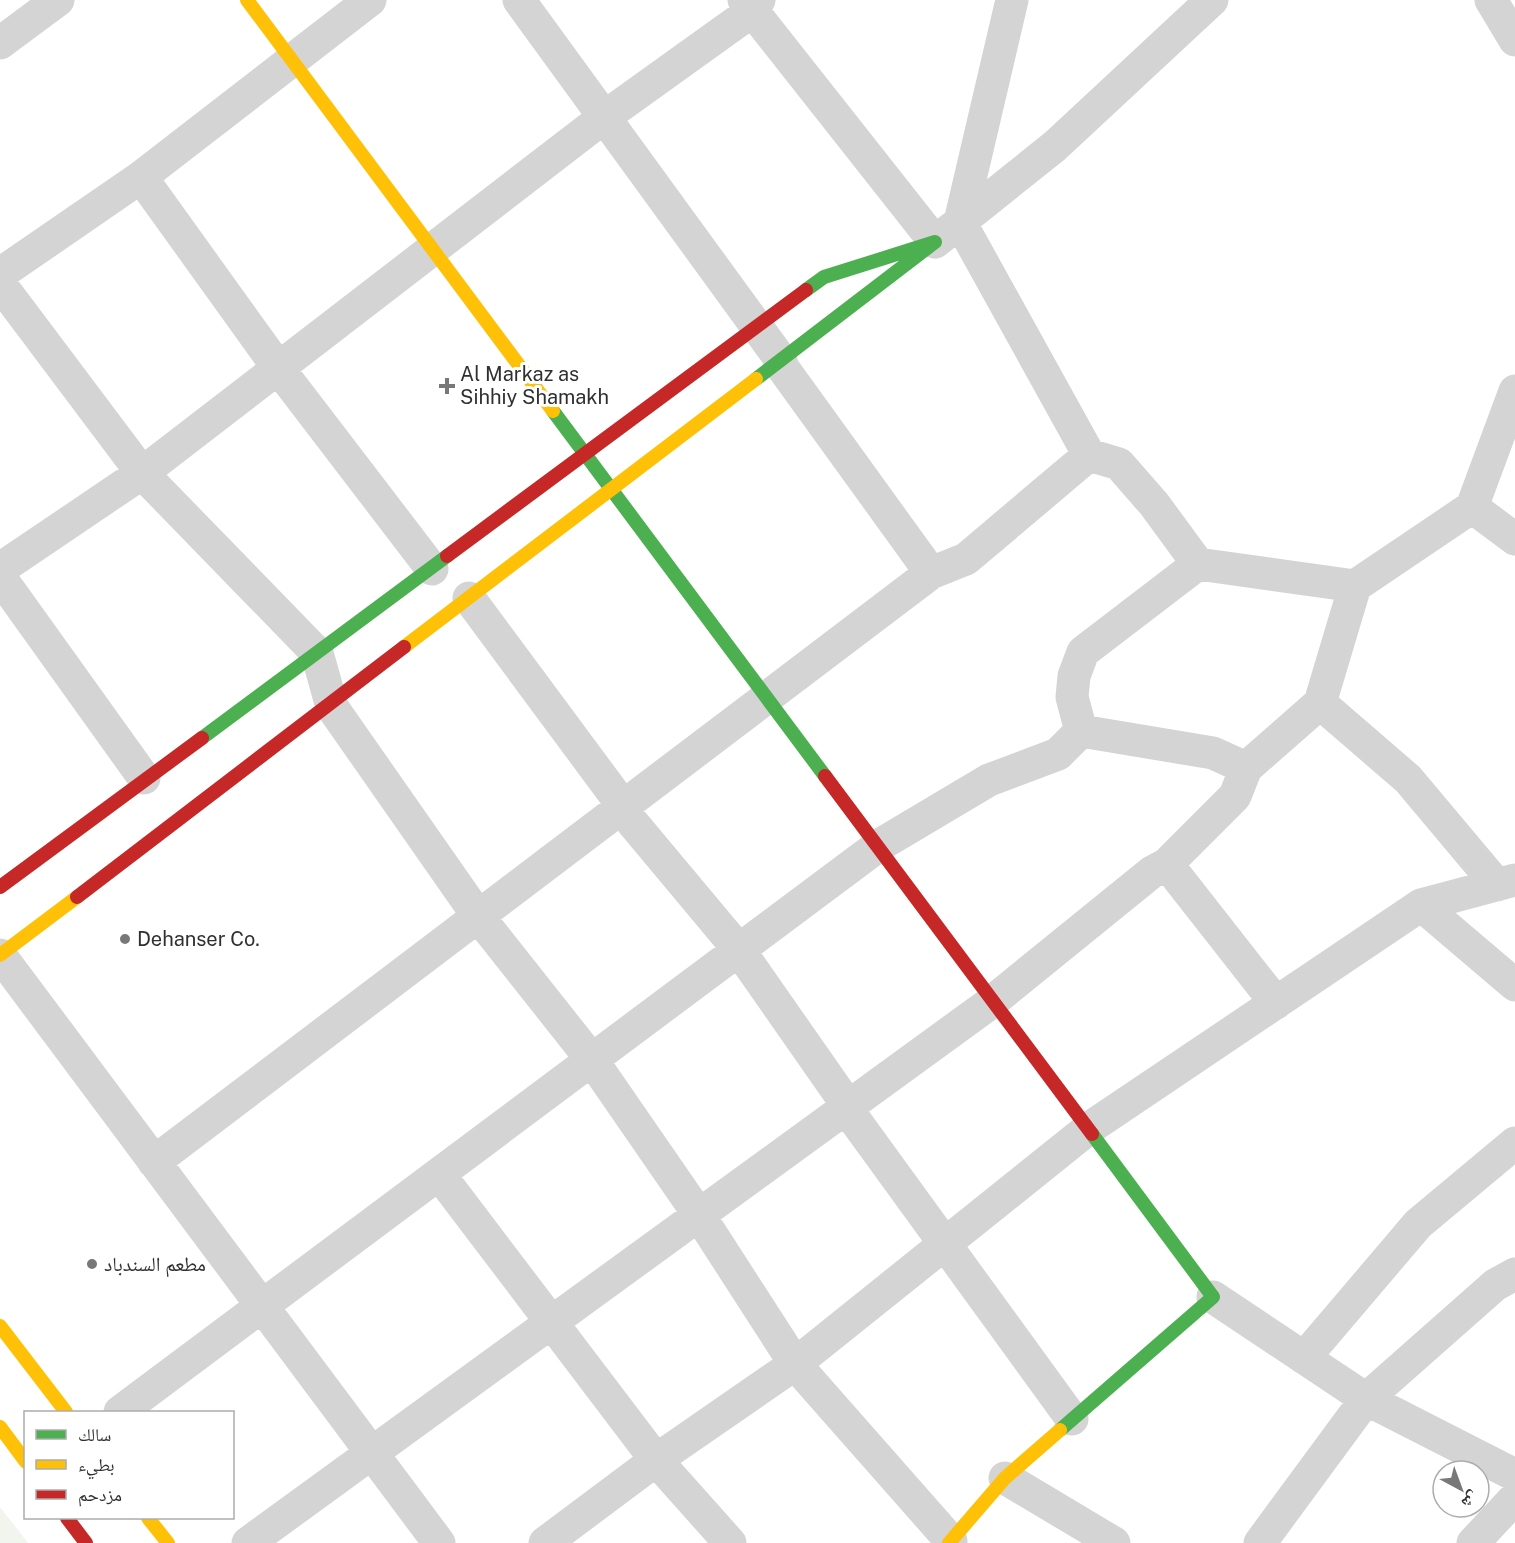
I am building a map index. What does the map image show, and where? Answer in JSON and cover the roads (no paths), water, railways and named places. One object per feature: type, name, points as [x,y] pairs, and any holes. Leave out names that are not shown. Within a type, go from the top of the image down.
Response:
[{"type":"main road","points":[[246,0],[587,454],[1213,1297],[1005,1478],[950,1542]]},
{"type":"main road","points":[[0,887],[144,778],[432,569],[755,326],[824,277],[935,242]]},
{"type":"main road","points":[[0,955],[935,242]]},
{"type":"main road","points":[[0,1326],[64,1411]]},
{"type":"main road","points":[[0,1427],[24,1459]]},
{"type":"main road","points":[[68,1519],[86,1543]]},
{"type":"main road","points":[[149,1519],[168,1543]]},
{"type":"street","points":[[0,43],[58,0]]},
{"type":"street","points":[[0,274],[141,177],[370,0]]},
{"type":"street","points":[[519,0],[781,360],[780,364],[931,573]]},
{"type":"street","points":[[1012,0],[960,222],[1089,455],[1119,464],[1154,504],[1198,564]]},
{"type":"street","points":[[0,569],[142,473],[279,369],[432,247],[752,4],[935,242],[1055,146],[1212,0]]},
{"type":"street","points":[[1491,0],[1515,39]]},
{"type":"street","points":[[141,177],[279,369],[432,569]]},
{"type":"street","points":[[0,284],[142,473],[317,653],[332,707],[478,916],[592,1060],[699,1215],[795,1364],[950,1542]]},
{"type":"street","points":[[248,1543],[993,1001],[1152,872],[1167,864],[1235,796],[1246,768],[1320,704],[1356,586],[1472,507],[1515,391]]},
{"type":"street","points":[[154,1161],[931,573],[966,559],[1089,455]]},
{"type":"street","points":[[1472,507],[1515,539]]},
{"type":"street","points":[[1081,731],[1072,697],[1074,676],[1083,652],[1198,564],[1356,586]]},
{"type":"street","points":[[0,577],[144,778]]},
{"type":"street","points":[[469,598],[623,806],[622,810],[739,950],[848,1106],[849,1112],[1072,1419]]},
{"type":"street","points":[[545,1543],[656,1460],[795,1364],[1088,1129],[1421,905],[1506,883],[1408,778],[1320,704]]},
{"type":"street","points":[[1081,731],[1213,753],[1246,768]]},
{"type":"street","points":[[123,1411],[878,846],[989,780],[1058,754],[1081,731]]},
{"type":"street","points":[[1167,864],[1276,1003]]},
{"type":"street","points":[[1421,905],[1515,984]]},
{"type":"street","points":[[0,955],[439,1543]]},
{"type":"street","points":[[1304,1358],[1418,1224],[1515,1143]]},
{"type":"street","points":[[439,1174],[656,1460],[730,1543]]},
{"type":"street","points":[[1260,1543],[1366,1399],[1495,1285],[1515,1274]]},
{"type":"street","points":[[1213,1297],[1366,1399],[1515,1474]]},
{"type":"street","points":[[1005,1478],[1114,1543]]},
{"type":"street","points":[[1473,1543],[1515,1498]]},
{"type":"place","name":"Al Markaz as Sihhiy Shamakh","points":[[447,386]]},
{"type":"place","name":"Dehanser Co.","points":[[125,939]]},
{"type":"place","name":"مطعم السندباد","points":[[92,1264]]}]
